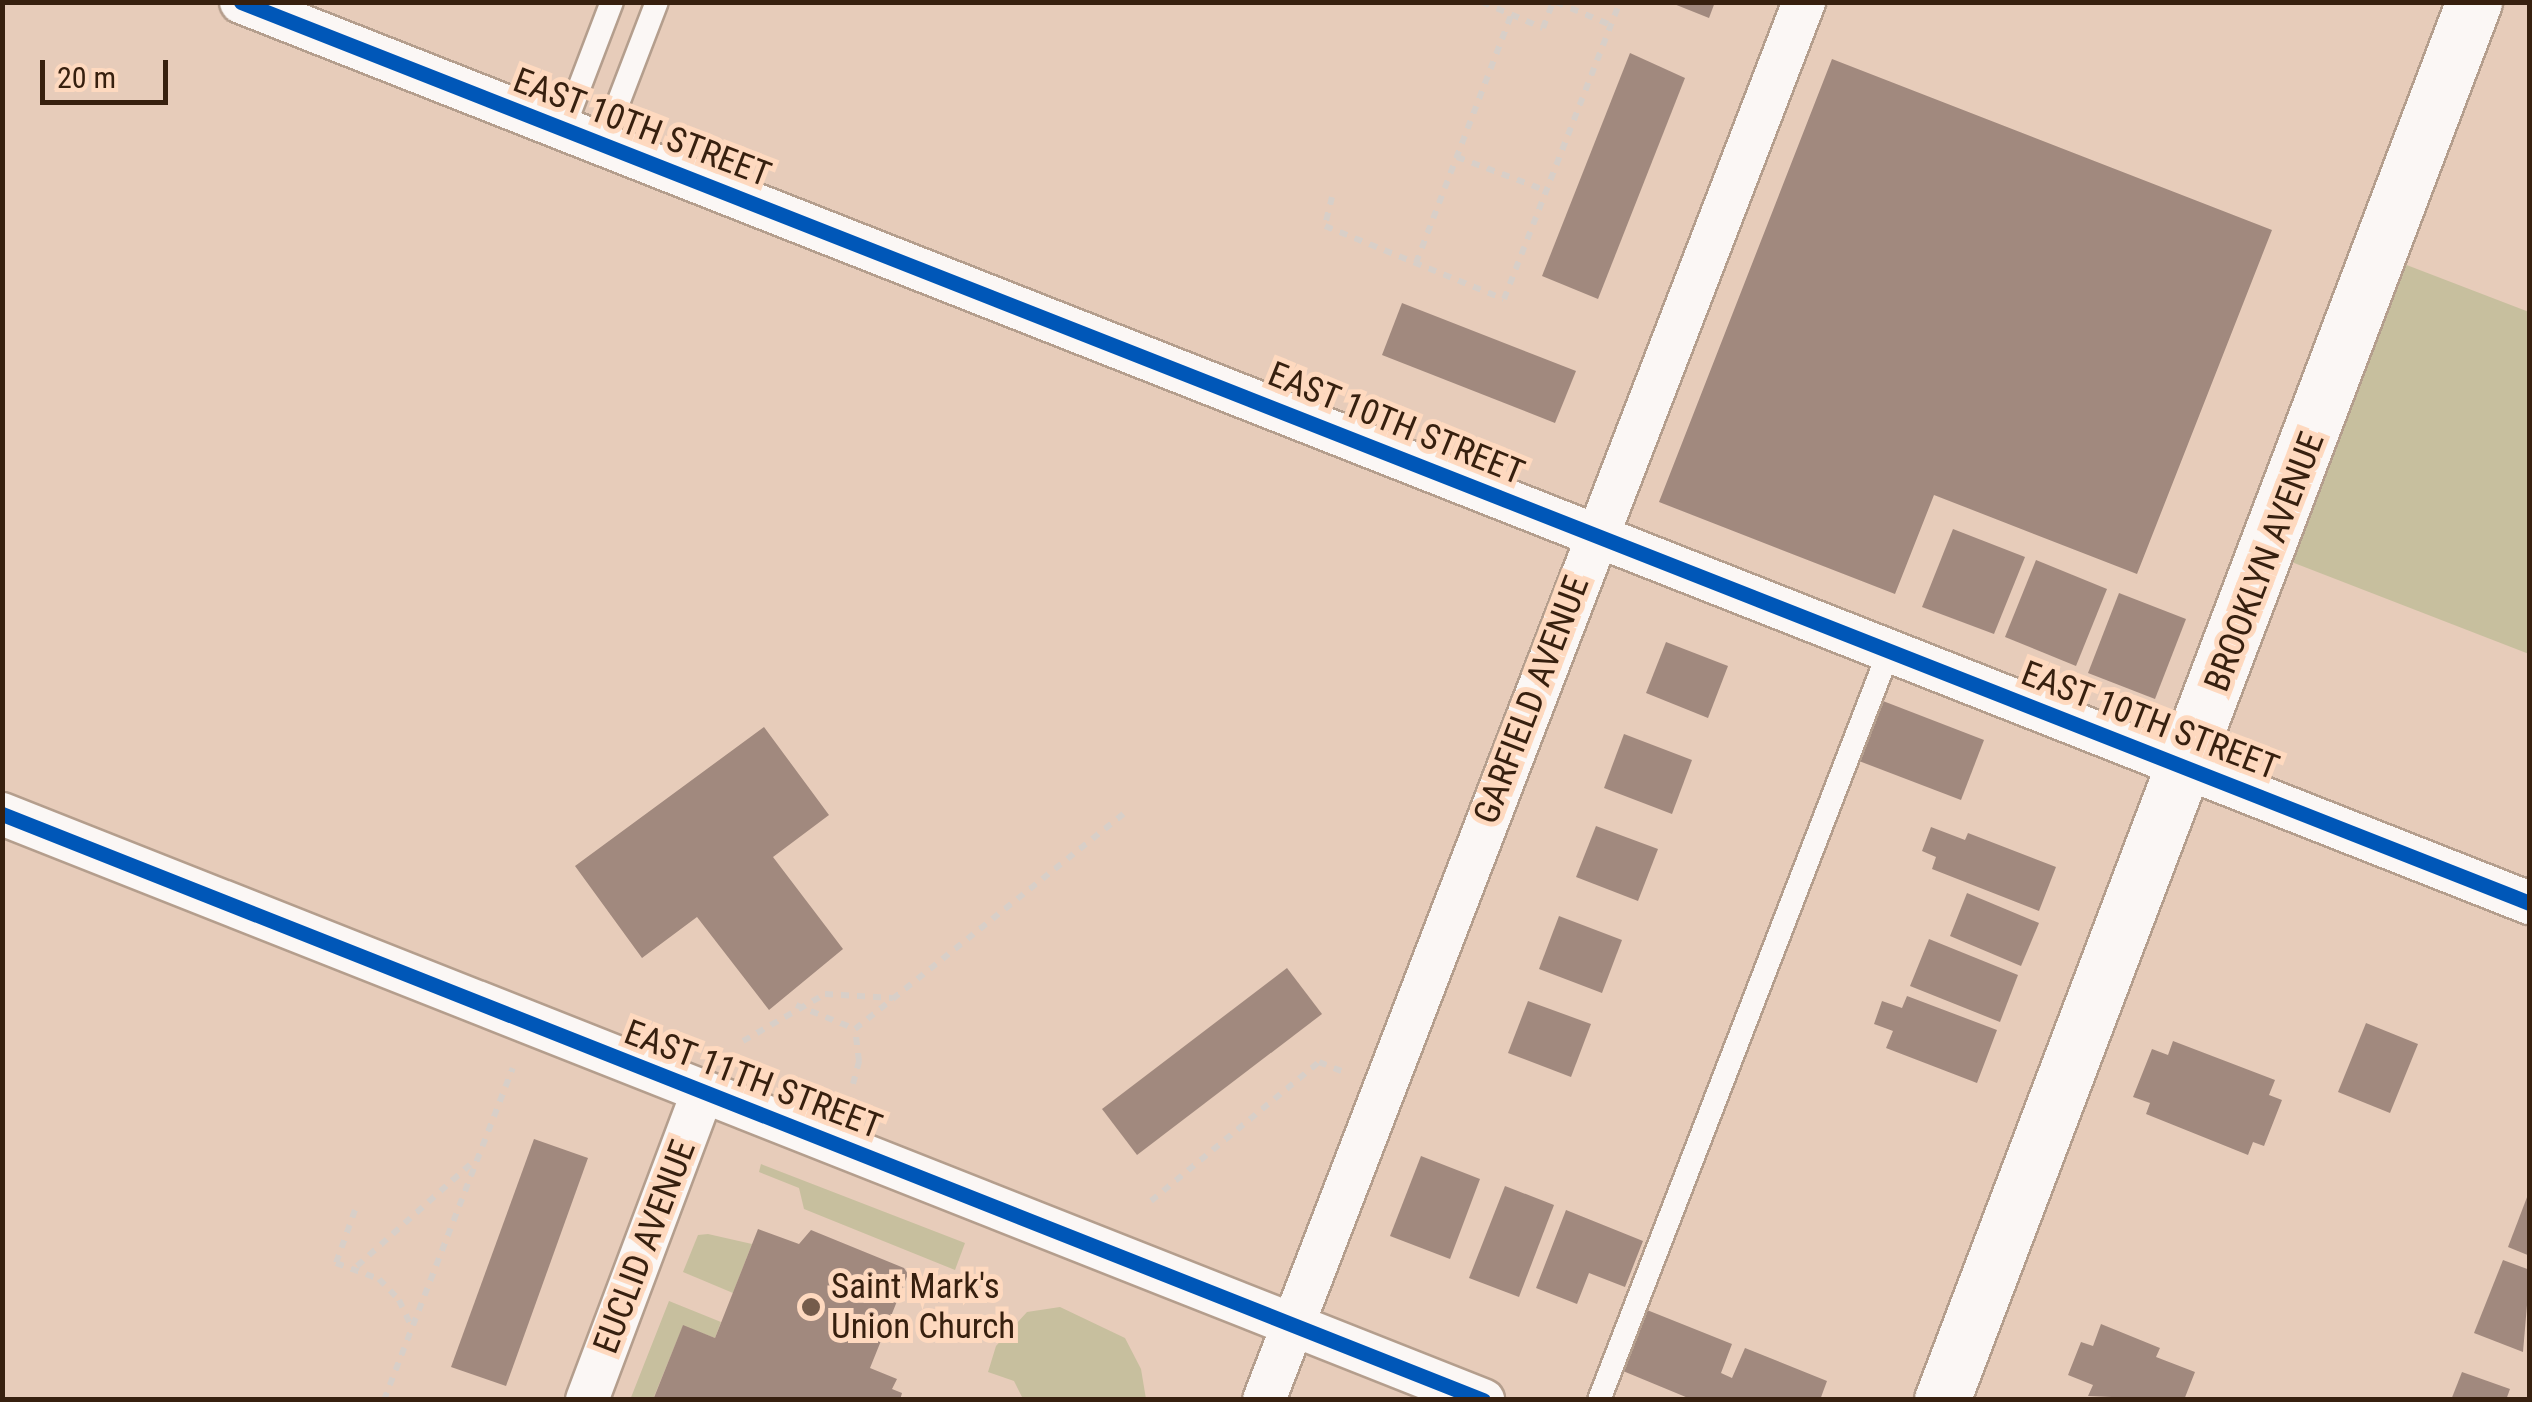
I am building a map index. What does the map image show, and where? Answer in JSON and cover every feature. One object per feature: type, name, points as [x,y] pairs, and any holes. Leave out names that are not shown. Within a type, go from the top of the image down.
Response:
[{"type":"street","name":"EAST 10TH STREET","points":[[241,2],[2530,902]]},
{"type":"street","name":"GARFIELD AVENUE","points":[[1264,1400],[1804,2]]},
{"type":"street","name":"BROOKLYN AVENUE","points":[[1942,1400],[2474,2]]},
{"type":"street","name":"EAST 11TH STREET","points":[[2,814],[1483,1400]]},
{"type":"street","name":"EUCLID AVENUE","points":[[587,1400],[702,1094]]},
{"type":"lane","points":[[583,137],[612,2]]},
{"type":"lane","points":[[583,137],[658,2]]},
{"type":"lane","points":[[1599,1400],[1889,651]]},
{"type":"path","points":[[1482,2],[1543,28],[1555,2],[1611,26]]},
{"type":"path","points":[[1332,197],[1325,226],[1504,299],[1620,2]]},
{"type":"path","points":[[1416,263],[1512,15]]},
{"type":"path","points":[[1457,157],[1547,191]]},
{"type":"path","points":[[854,1028],[1123,814]]},
{"type":"path","points":[[743,1040],[796,1006],[837,993],[893,998]]},
{"type":"path","points":[[796,1006],[854,1028]]},
{"type":"path","points":[[854,1028],[859,1061],[854,1084]]},
{"type":"path","points":[[1150,1201],[1319,1062],[1344,1072]]},
{"type":"path","points":[[384,1400],[513,1068]]},
{"type":"path","points":[[357,1266],[478,1158]]},
{"type":"path","points":[[355,1210],[336,1263],[357,1266],[400,1300],[412,1328]]},
{"type":"shaded area","points":[[2404,264],[2529,312],[2529,654],[2289,561]]},
{"type":"shaded area","points":[[761,1164],[965,1243],[955,1270],[804,1209],[799,1188],[759,1172]]},
{"type":"shaded area","points":[[698,1235],[752,1244],[733,1293],[683,1272]]},
{"type":"shaded area","points":[[669,1301],[721,1322],[715,1338],[683,1326],[653,1399],[630,1400]]},
{"type":"shaded area","points":[[1060,1307],[1125,1338],[1141,1369],[1146,1399],[1023,1399],[1014,1381],[988,1372],[996,1346],[1027,1312]]},
{"type":"building","points":[[1669,2],[1715,2],[1709,18]]},
{"type":"building","points":[[1630,53],[1685,78],[1598,299],[1542,276]]},
{"type":"building","points":[[1832,59],[2272,230],[2137,574],[1934,495],[1895,594],[1659,502]]},
{"type":"building","points":[[1402,303],[1576,371],[1555,423],[1382,355]]},
{"type":"building","points":[[1953,529],[2025,557],[1994,634],[1922,607]]},
{"type":"building","points":[[2036,560],[2107,589],[2076,666],[2005,637]]},
{"type":"building","points":[[2119,593],[2186,619],[2155,699],[2088,673]]},
{"type":"building","points":[[1666,642],[1728,666],[1708,718],[1646,693]]},
{"type":"building","points":[[1883,701],[1984,740],[1961,800],[1859,761]]},
{"type":"building","points":[[764,727],[829,815],[773,857],[843,949],[769,1010],[697,917],[642,958],[575,866]]},
{"type":"building","points":[[1624,734],[1692,760],[1672,814],[1604,788]]},
{"type":"building","points":[[1596,826],[1658,849],[1638,901],[1576,877]]},
{"type":"building","points":[[1931,827],[1965,840],[1968,833],[2056,867],[2039,911],[1932,869],[1936,857],[1922,851]]},
{"type":"building","points":[[1967,893],[2039,923],[2021,966],[1950,936]]},
{"type":"building","points":[[1559,916],[1622,940],[1602,993],[1539,969]]},
{"type":"building","points":[[1929,939],[2018,975],[2000,1022],[1910,986]]},
{"type":"building","points":[[1287,968],[1322,1014],[1137,1155],[1102,1109]]},
{"type":"building","points":[[1907,996],[1997,1030],[1977,1083],[1886,1048],[1893,1031],[1874,1024],[1882,1001],[1902,1008]]},
{"type":"building","points":[[1528,1001],[1591,1024],[1571,1077],[1508,1053]]},
{"type":"building","points":[[2366,1023],[2418,1044],[2390,1113],[2338,1092]]},
{"type":"building","points":[[2173,1041],[2275,1080],[2269,1095],[2282,1100],[2264,1146],[2253,1142],[2248,1155],[2146,1114],[2150,1103],[2133,1097],[2152,1049],[2168,1055]]},
{"type":"building","points":[[534,1139],[588,1158],[506,1386],[451,1367]]},
{"type":"building","points":[[1421,1156],[1480,1179],[1450,1259],[1390,1236]]},
{"type":"building","points":[[1505,1186],[1554,1205],[1519,1297],[1469,1278]]},
{"type":"building","points":[[2530,1192],[2530,1256],[2508,1247]]},
{"type":"building","points":[[1566,1210],[1643,1241],[1625,1287],[1589,1273],[1577,1304],[1536,1288]]},
{"type":"building","name":"Saint Mark's Union Church","points":[[758,1229],[799,1244],[811,1230],[904,1268],[908,1274],[870,1368],[897,1379],[892,1389],[902,1393],[900,1400],[653,1400],[683,1325],[715,1338]]},
{"type":"building","points":[[2503,1260],[2530,1270],[2523,1352],[2474,1333]]},
{"type":"building","points":[[1647,1310],[1732,1344],[1721,1373],[1732,1378],[1745,1348],[1827,1381],[1820,1400],[1693,1400],[1623,1371]]},
{"type":"building","points":[[2101,1324],[2160,1348],[2156,1357],[2195,1372],[2184,1400],[2088,1396],[2093,1385],[2068,1375],[2081,1342],[2093,1346]]},
{"type":"building","points":[[2462,1372],[2510,1389],[2506,1400],[2451,1400]]},
{"type":"cycle path","points":[[241,2],[2530,903]]},
{"type":"cycle path","points":[[2,814],[1483,1400]]},
{"type":"place","name":"Saint Mark's Union Church","points":[[811,1307]]}]
